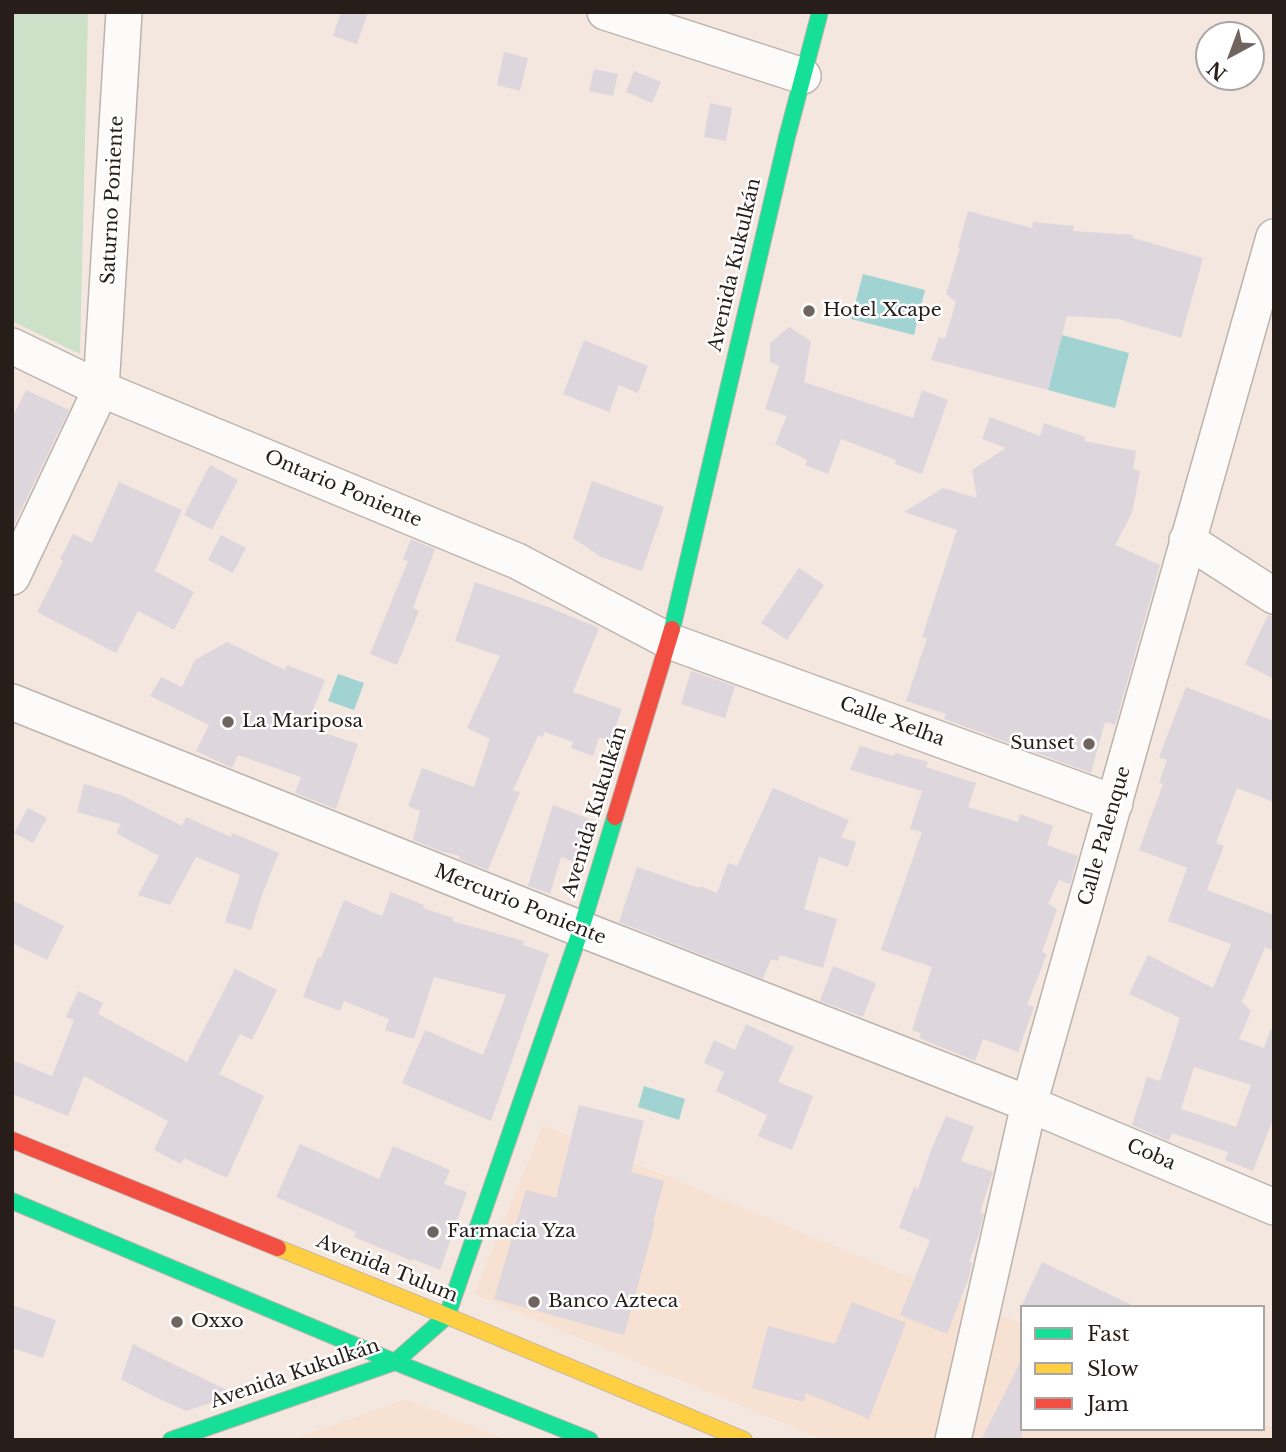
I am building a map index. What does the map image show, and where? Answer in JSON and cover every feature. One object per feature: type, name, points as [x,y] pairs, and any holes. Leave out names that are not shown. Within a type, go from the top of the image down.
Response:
[{"type":"street","name":"Saturno Poniente","points":[[102,389],[124,12]]},
{"type":"street","points":[[605,12],[803,76]]},
{"type":"street","name":"Avenida Kukulkán","points":[[171,1440],[395,1362],[447,1315],[581,929],[669,641],[780,164],[820,12]]},
{"type":"street","name":"Calle Palenque","points":[[953,1440],[1029,1104],[1274,237]]},
{"type":"street","name":"Ontario Poniente","points":[[12,346],[102,389],[517,561],[669,641]]},
{"type":"street","points":[[12,577],[102,389]]},
{"type":"street","points":[[1187,540],[1274,596]]},
{"type":"street","name":"Calle Xelha","points":[[669,641],[1115,803]]},
{"type":"street","name":"Mercurio Poniente","points":[[12,702],[1029,1104]]},
{"type":"street","name":"Coba","points":[[1029,1104],[1274,1207]]},
{"type":"street","name":"Avenida Tulum","points":[[12,1140],[447,1315],[744,1440]]},
{"type":"street","points":[[12,1201],[395,1362],[590,1440]]},
{"type":"shaded area","points":[[543,1125],[1020,1323],[1020,1431],[1265,1431],[1265,1425],[1274,1428],[1274,1440],[824,1440],[474,1294]]},
{"type":"shaded area","points":[[406,1399],[506,1440],[292,1440]]},
{"type":"green space","points":[[12,12],[88,12],[80,354],[12,321]]},
{"type":"water","points":[[863,274],[925,290],[914,335],[851,319]]},
{"type":"water","points":[[1062,335],[1129,353],[1115,408],[1048,390]]},
{"type":"water","points":[[338,674],[364,683],[354,710],[328,701]]},
{"type":"water","points":[[644,1086],[685,1099],[679,1120],[638,1107]]},
{"type":"building","points":[[341,12],[368,12],[357,44],[333,36]]},
{"type":"building","points":[[504,52],[528,58],[520,91],[497,85]]},
{"type":"building","points":[[594,69],[618,74],[613,96],[589,91]]},
{"type":"building","points":[[634,71],[661,82],[652,103],[626,92]]},
{"type":"building","points":[[710,103],[732,108],[726,141],[704,137]]},
{"type":"building","points":[[968,211],[1032,228],[1033,222],[1074,226],[1073,231],[1133,235],[1133,238],[1203,258],[1181,338],[1118,319],[1067,316],[1048,390],[931,360],[939,337],[945,339],[956,302],[946,294]]},
{"type":"building","points":[[789,327],[811,341],[804,382],[913,418],[922,390],[948,400],[922,474],[895,464],[896,460],[841,439],[828,474],[805,465],[807,460],[775,444],[787,416],[765,409],[779,366],[770,362],[770,343]]},
{"type":"building","points":[[584,340],[648,366],[638,393],[619,385],[609,412],[563,394]]},
{"type":"building","points":[[26,390],[69,410],[12,529],[12,418]]},
{"type":"building","points":[[990,417],[1040,436],[1044,423],[1085,437],[1084,441],[1136,451],[1133,469],[1140,471],[1132,513],[1115,545],[1160,565],[1115,725],[1105,722],[1091,773],[944,719],[946,714],[906,701],[927,638],[922,637],[957,530],[904,512],[943,488],[977,498],[972,470],[1006,448],[982,439]]},
{"type":"building","points":[[210,465],[238,480],[212,530],[184,515]]},
{"type":"building","points":[[592,481],[664,507],[642,571],[601,557],[573,538]]},
{"type":"building","points":[[119,482],[182,510],[155,571],[194,592],[174,630],[138,611],[116,653],[37,612],[63,561],[60,559],[73,534],[92,543]]},
{"type":"building","points":[[221,535],[246,548],[233,573],[208,560]]},
{"type":"building","points":[[411,539],[435,549],[413,608],[419,611],[397,665],[370,654],[408,561],[403,559]]},
{"type":"building","points":[[799,568],[824,585],[787,640],[761,623]]},
{"type":"building","points":[[475,582],[599,628],[573,692],[622,709],[610,741],[599,737],[593,756],[571,748],[573,742],[545,732],[542,737],[538,736],[513,790],[520,792],[488,870],[459,859],[460,856],[413,840],[420,811],[408,806],[422,768],[474,787],[490,739],[467,728],[500,656],[455,641]]},
{"type":"building","points":[[1268,615],[1274,616],[1274,679],[1245,664]]},
{"type":"building","points":[[227,642],[285,670],[287,665],[325,680],[306,727],[358,744],[336,809],[295,793],[301,777],[238,755],[232,768],[196,751],[209,725],[150,696],[161,677],[182,687],[195,660]]},
{"type":"building","points":[[691,671],[735,686],[725,718],[681,704]]},
{"type":"building","points":[[1186,687],[1274,721],[1274,802],[1237,788],[1216,843],[1224,846],[1207,890],[1274,915],[1274,951],[1265,947],[1242,1002],[1251,1011],[1239,1039],[1264,1048],[1271,1029],[1274,1030],[1274,1117],[1253,1171],[1225,1160],[1228,1152],[1172,1133],[1169,1141],[1132,1125],[1147,1077],[1160,1081],[1180,1018],[1129,994],[1148,955],[1213,988],[1231,944],[1168,921],[1187,868],[1139,850],[1163,784],[1159,783],[1167,760],[1159,757]],"holes":[[[1194,1067],[1251,1085],[1236,1127],[1181,1109]]]},
{"type":"building","points":[[860,746],[928,762],[926,767],[976,783],[968,807],[1018,822],[1020,814],[1053,826],[1047,845],[1078,856],[1070,884],[1059,880],[1048,904],[1057,909],[1042,952],[1047,954],[1027,1005],[1034,1007],[1018,1052],[983,1039],[975,1061],[919,1038],[921,1033],[912,1030],[932,967],[881,950],[922,832],[910,829],[922,791],[850,770]]},
{"type":"building","points":[[84,784],[121,795],[182,826],[186,817],[231,837],[233,833],[279,853],[251,930],[225,922],[240,875],[196,857],[170,905],[138,895],[159,856],[116,833],[121,824],[77,812]]},
{"type":"building","points":[[773,788],[849,820],[841,837],[856,842],[848,867],[819,857],[804,909],[837,919],[823,968],[780,955],[778,961],[771,959],[763,979],[619,922],[637,867],[717,893],[728,863],[737,866]]},
{"type":"building","points":[[553,805],[592,820],[577,863],[561,857],[550,894],[528,886]]},
{"type":"building","points":[[28,808],[47,818],[33,843],[14,833]]},
{"type":"building","points":[[391,892],[424,905],[423,908],[453,918],[452,921],[524,941],[523,945],[549,954],[491,1121],[402,1083],[425,1030],[483,1055],[506,995],[434,977],[414,1039],[385,1030],[389,1019],[344,1001],[340,1011],[303,997],[344,900],[382,916]]},
{"type":"building","points":[[12,900],[64,926],[47,960],[12,943]]},
{"type":"building","points":[[833,966],[876,983],[863,1017],[820,1001]]},
{"type":"building","points":[[235,969],[277,990],[252,1040],[240,1034],[219,1074],[264,1096],[227,1178],[184,1158],[181,1164],[154,1150],[168,1121],[84,1076],[68,1116],[12,1094],[12,1060],[52,1076],[74,1020],[66,1017],[78,991],[103,1003],[98,1014],[187,1062]]},
{"type":"building","points":[[746,1024],[794,1047],[778,1082],[813,1096],[792,1150],[758,1136],[767,1115],[716,1091],[724,1072],[704,1063],[714,1040],[735,1050]]},
{"type":"building","points":[[579,1105],[644,1121],[631,1172],[664,1181],[624,1335],[494,1299],[526,1190],[556,1198]]},
{"type":"building","points":[[946,1116],[974,1127],[961,1161],[993,1172],[980,1212],[984,1214],[969,1262],[972,1263],[969,1277],[947,1334],[900,1315],[930,1240],[899,1228],[914,1187],[918,1189]]},
{"type":"building","points":[[300,1144],[379,1179],[393,1146],[450,1170],[444,1184],[467,1192],[440,1270],[354,1237],[356,1232],[276,1197]]},
{"type":"building","points":[[1042,1262],[1132,1305],[1022,1305]]},
{"type":"building","points":[[852,1302],[906,1323],[869,1419],[806,1393],[804,1402],[752,1388],[768,1326],[835,1344]]},
{"type":"building","points":[[12,1305],[56,1320],[43,1358],[12,1348]]},
{"type":"building","points":[[133,1344],[233,1393],[186,1411],[153,1396],[121,1379]]},
{"type":"building","points":[[1020,1363],[1022,1440],[981,1440]]},
{"type":"traffic: fast","points":[[672,629],[787,137],[820,12]]},
{"type":"traffic: fast","points":[[171,1440],[395,1362],[447,1316],[581,929],[615,817]]},
{"type":"traffic: fast","points":[[12,1201],[395,1362],[590,1440]]},
{"type":"traffic: slow","points":[[278,1248],[744,1440]]},
{"type":"traffic: jam","points":[[615,817],[672,629]]},
{"type":"traffic: jam","points":[[12,1140],[278,1248]]},
{"type":"place","name":"Hotel Xcape","points":[[809,311]]},
{"type":"place","name":"La Mariposa","points":[[228,722]]},
{"type":"place","name":"Sunset","points":[[1089,744]]},
{"type":"place","name":"Farmacia Yza","points":[[433,1232]]},
{"type":"place","name":"Banco Azteca","points":[[534,1302]]},
{"type":"place","name":"Oxxo","points":[[177,1322]]}]
